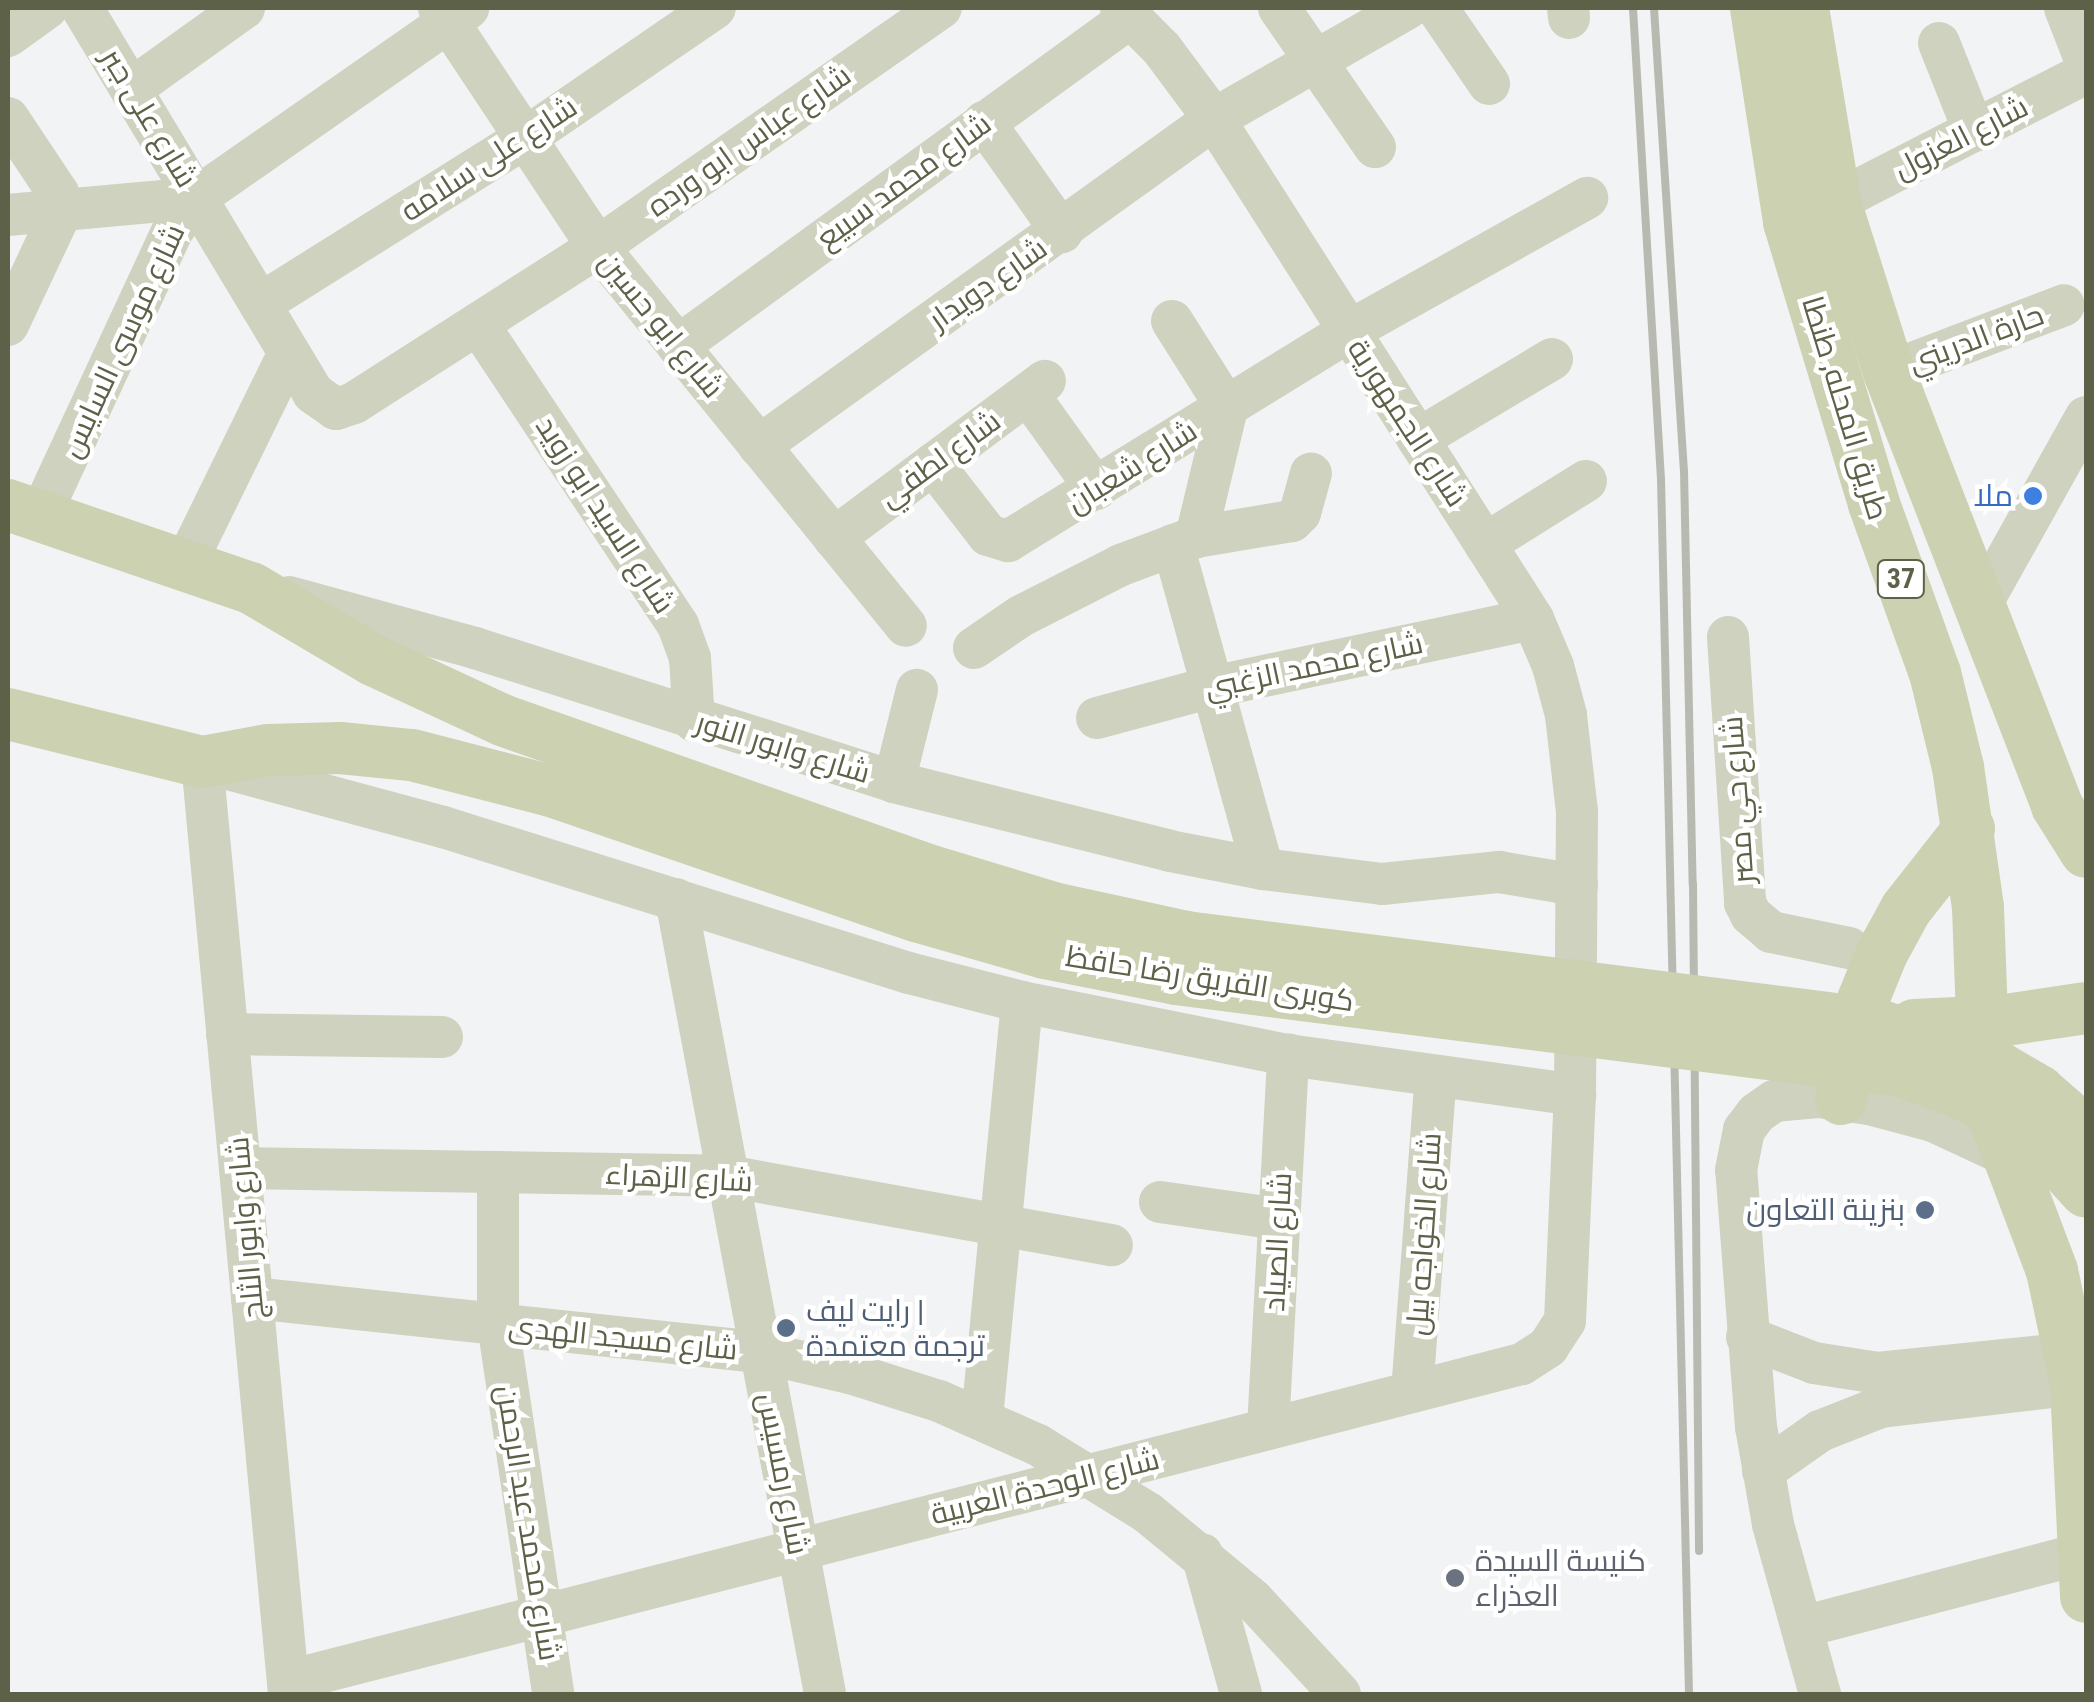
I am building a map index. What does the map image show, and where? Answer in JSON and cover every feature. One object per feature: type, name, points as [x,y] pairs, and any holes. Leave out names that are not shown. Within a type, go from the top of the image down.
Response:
[{"type":"main road","name":"طريق المحله, طنطا","points":[[1756,8],[1789,222],[1874,504],[1935,673],[1968,829],[1981,946],[1984,1068],[2008,1156]]},
{"type":"main road","name":"طريق المحله, طنطا","points":[[1803,8],[1835,202],[1889,372],[1978,610],[2064,823],[2086,852]]},
{"type":"main road","name":"شارع وابور النور","points":[[24,511],[251,588]]},
{"type":"main road","name":"كوبرى الفريق رضا حافظ","points":[[251,588],[373,660],[502,720],[924,893],[1045,952],[1176,979],[1901,1071],[1966,1094],[2006,1117],[2042,1144],[2086,1192]]},
{"type":"main road","points":[[8,714],[202,762]]},
{"type":"main road","name":"كوبرى الفريق رضا حافظ","points":[[202,762],[268,750],[340,748],[412,755],[483,771],[620,813],[924,893],[1057,910],[1186,936],[1876,1024],[1998,1067],[2038,1091],[2086,1132]]},
{"type":"main road","points":[[1841,1099],[1862,1000],[1882,953],[1935,867],[1968,829]]},
{"type":"main road","points":[[1876,1024],[1985,1022],[2086,1008]]},
{"type":"main road","name":"37","points":[[2008,1156],[2040,1231],[2073,1368],[2086,1598]]},
{"type":"street","points":[[8,36],[46,8]]},
{"type":"street","name":"شارع على جبر","points":[[82,8],[318,401],[336,409],[354,403]]},
{"type":"street","points":[[131,89],[244,8]]},
{"type":"street","name":"شارع على سلامه","points":[[260,304],[525,138],[716,8]]},
{"type":"street","name":"شارع عباس ابو ورده","points":[[354,403],[598,247],[940,8]]},
{"type":"street","points":[[1279,8],[1376,147]]},
{"type":"street","name":"شارع دويدار","points":[[760,446],[1214,119],[1408,8]]},
{"type":"street","points":[[1437,8],[1489,84]]},
{"type":"street","points":[[2064,8],[2085,75]]},
{"type":"street","name":"شارع ابو حسين","points":[[451,12],[525,138],[598,247],[906,626]]},
{"type":"street","name":"شارع موسى السايس","points":[[24,511],[173,230],[196,198],[451,12]]},
{"type":"street","name":"شارع الجمهورية","points":[[1126,12],[1162,49],[1214,119],[1533,619],[1553,666],[1569,732],[1577,812],[1575,1095]]},
{"type":"street","name":"شارع محمد سبيع","points":[[678,346],[984,122],[1126,12]]},
{"type":"street","points":[[1939,44],[1974,131]]},
{"type":"street","name":"شارع العزول","points":[[1835,202],[2085,75]]},
{"type":"street","points":[[8,118],[58,193],[62,210],[8,324]]},
{"type":"street","points":[[984,122],[1062,232]]},
{"type":"street","points":[[8,215],[196,198]]},
{"type":"street","name":"شارع شعبان","points":[[933,464],[988,535],[1000,541],[1014,538],[1349,331],[1587,198]]},
{"type":"street","name":"حارة الدريني","points":[[1889,372],[2064,305]]},
{"type":"street","points":[[1172,321],[1227,408],[1184,541],[1212,687],[1263,869]]},
{"type":"street","name":"شارع السيد ابو زويد","points":[[478,324],[678,625],[690,658],[694,722]]},
{"type":"street","points":[[185,565],[288,353]]},
{"type":"street","points":[[1418,440],[1552,360]]},
{"type":"street","name":"شارع لطفي","points":[[834,538],[1037,388],[1096,489]]},
{"type":"street","points":[[1978,610],[2086,417]]},
{"type":"street","points":[[974,648],[1070,588],[1184,541],[1292,520],[1300,512],[1311,473]]},
{"type":"street","points":[[1485,544],[1586,481]]},
{"type":"street","name":"شارع وابور النور","points":[[251,588],[475,648],[694,722],[894,782],[1078,829],[1263,869],[1382,884],[1499,872],[1577,885]]},
{"type":"street","name":"شارع محمد الزغبي","points":[[1097,718],[1212,687],[1533,619]]},
{"type":"street","name":"شارع حي مصر","points":[[1728,638],[1746,691],[1745,904],[1751,915],[1771,932],[1849,948]]},
{"type":"street","points":[[894,782],[918,690]]},
{"type":"street","points":[[202,762],[460,832],[909,973],[1022,1002],[1288,1055],[1575,1095]]},
{"type":"street","name":"شارع وابور الثلج","points":[[202,762],[289,1688]]},
{"type":"street","name":"شارع رمسيس","points":[[676,899],[825,1694]]},
{"type":"street","points":[[982,1418],[1022,1002]]},
{"type":"street","points":[[228,1034],[442,1036]]},
{"type":"street","name":"شارع الصياد","points":[[1268,1429],[1288,1055]]},
{"type":"street","name":"شارع الخواجه بيل","points":[[1412,1392],[1436,1076]]},
{"type":"street","name":"شارع الوحدة العربية","points":[[289,1688],[542,1616],[1522,1364],[1536,1357],[1558,1335],[1567,1305],[1575,1095]]},
{"type":"street","points":[[1820,1694],[1763,1471],[1736,1170],[1744,1130],[1757,1113],[1774,1102],[1795,1096],[1841,1099],[1933,1121],[2008,1156]]},
{"type":"street","name":"شارع الزهراء","points":[[240,1168],[727,1176],[1112,1245]]},
{"type":"street","name":"شارع محمد عبد الرحمن","points":[[498,1172],[498,1324],[554,1694]]},
{"type":"street","points":[[1160,1202],[1279,1219]]},
{"type":"street","name":"شارع مسجد الهدى","points":[[252,1298],[759,1352],[895,1386],[982,1418],[1092,1475],[1202,1554],[1265,1612],[1340,1694]]},
{"type":"street","points":[[1748,1337],[1814,1362],[1878,1373],[2073,1368]]},
{"type":"street","points":[[1763,1471],[1820,1432],[1881,1406],[2073,1368]]},
{"type":"street","points":[[1202,1554],[1241,1694]]},
{"type":"street","points":[[1802,1626],[2085,1554]]},
{"type":"railway","points":[[1633,8],[1661,479],[1689,1694]]},
{"type":"railway","points":[[1654,8],[1684,471],[1693,884],[1699,1551]]},
{"type":"place","name":"ملا","points":[[2033,496]]},
{"type":"place","name":"بنزينة التعاون","points":[[1925,1210]]},
{"type":"place","name":"رايت ليف | ترجمة معتمدة","points":[[786,1328]]},
{"type":"place","name":"كنيسة السيدة العذراء","points":[[1455,1578]]}]
